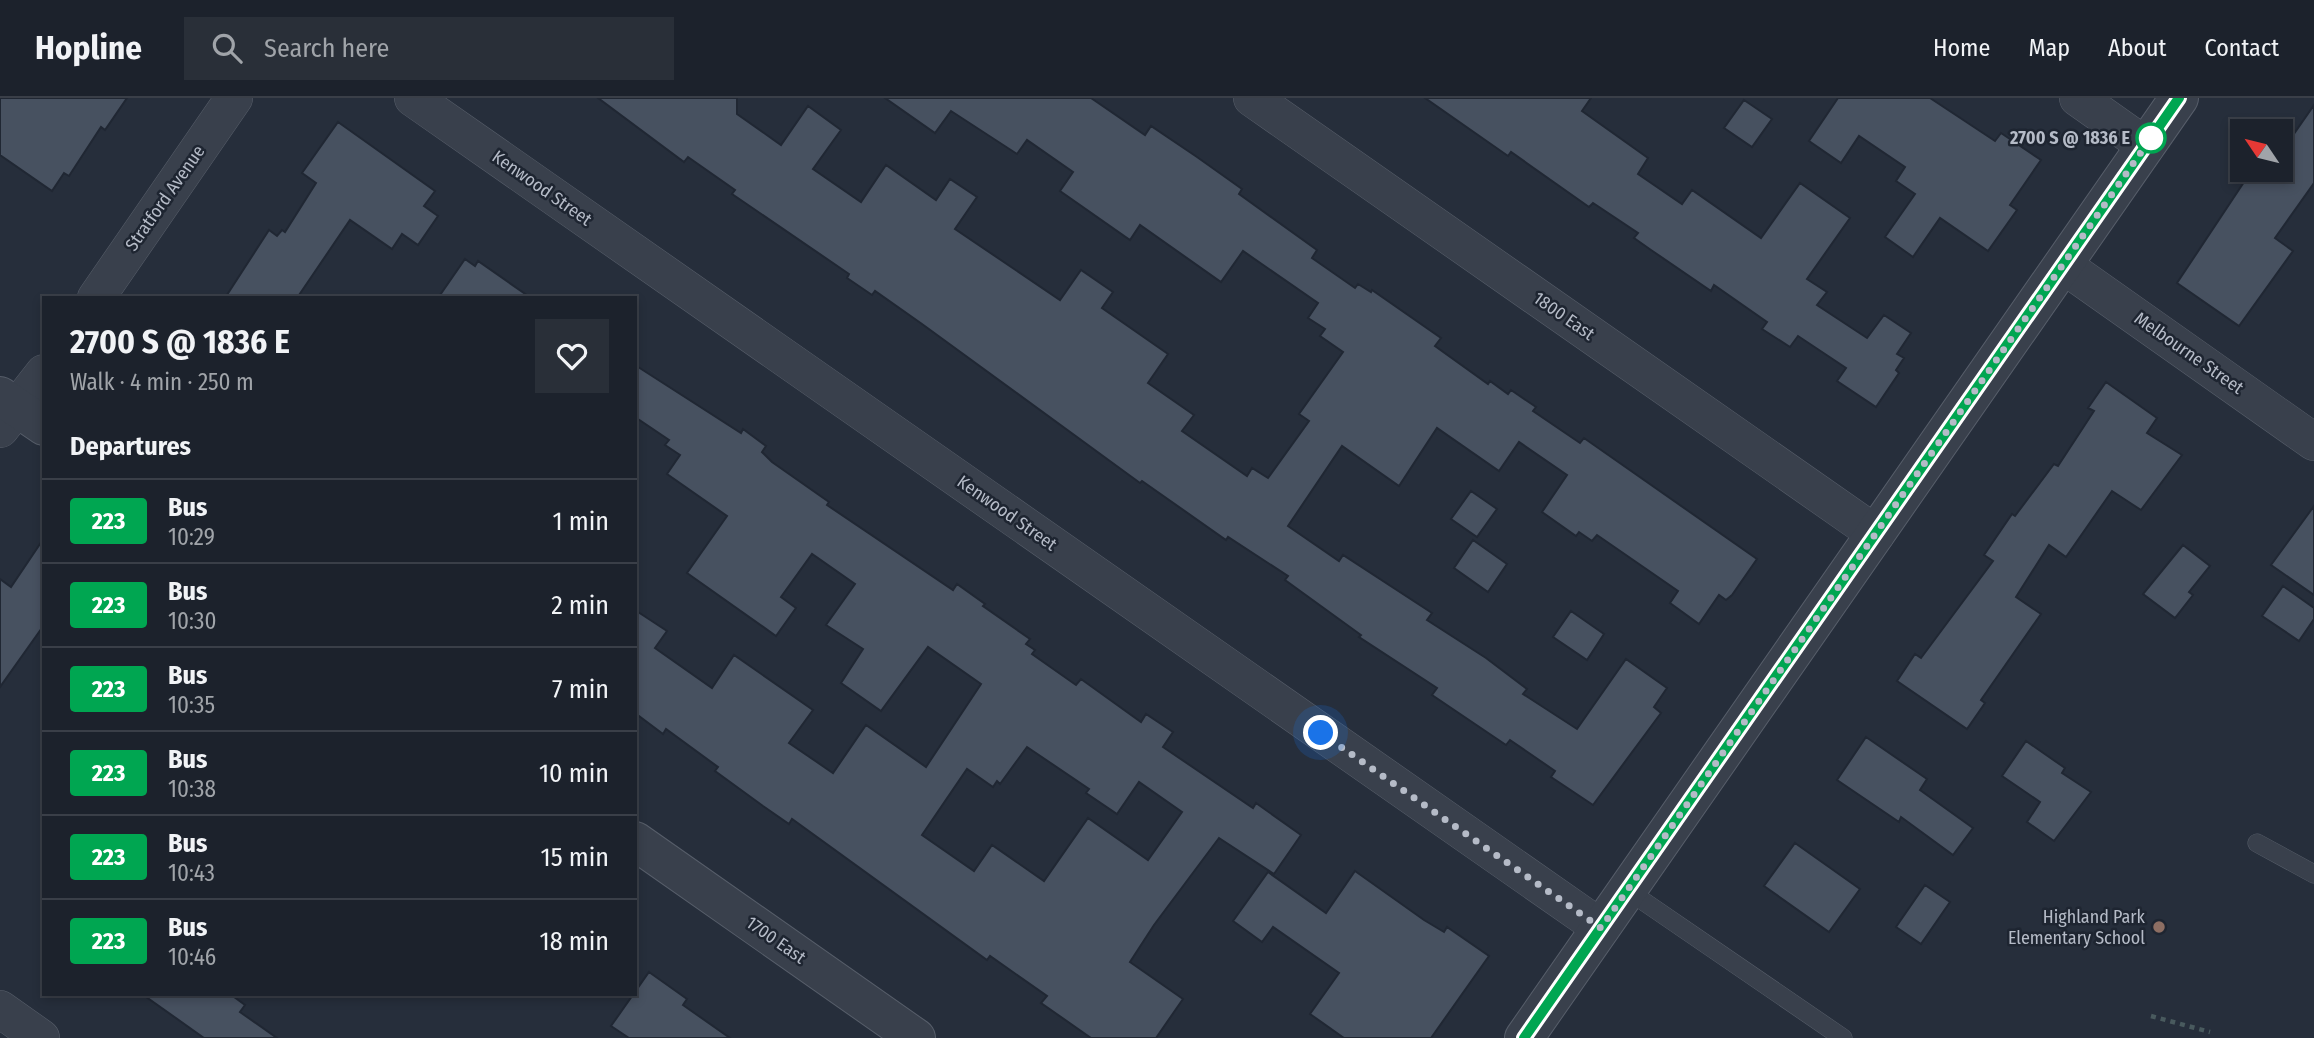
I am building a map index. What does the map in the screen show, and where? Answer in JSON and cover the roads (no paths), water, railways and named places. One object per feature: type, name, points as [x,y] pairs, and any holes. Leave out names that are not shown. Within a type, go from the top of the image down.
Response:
[{"type":"street","name":"Stratford Avenue","points":[[97,296],[234,98]]},
{"type":"street","name":"Kenwood Street","points":[[413,98],[1601,928]]},
{"type":"street","name":"1800 East","points":[[1252,98],[1876,534]]},
{"type":"street","points":[[2078,98],[2146,146]]},
{"type":"street","points":[[1524,1038],[2179,98]]},
{"type":"street","name":"Melbourne Street","points":[[2063,265],[2314,442]]},
{"type":"street","points":[[15,414],[42,376]]},
{"type":"street","name":"1700 East","points":[[637,842],[916,1038]]},
{"type":"street","points":[[0,1009],[41,1038]]},
{"type":"lane","points":[[2257,844],[2314,874]]},
{"type":"lane","points":[[1627,890],[1843,1038]]},
{"type":"place","name":"2700 S @ 1836 E","points":[[2151,138]]},
{"type":"place","name":"Highland Park Elementary School","points":[[2159,927]]}]
